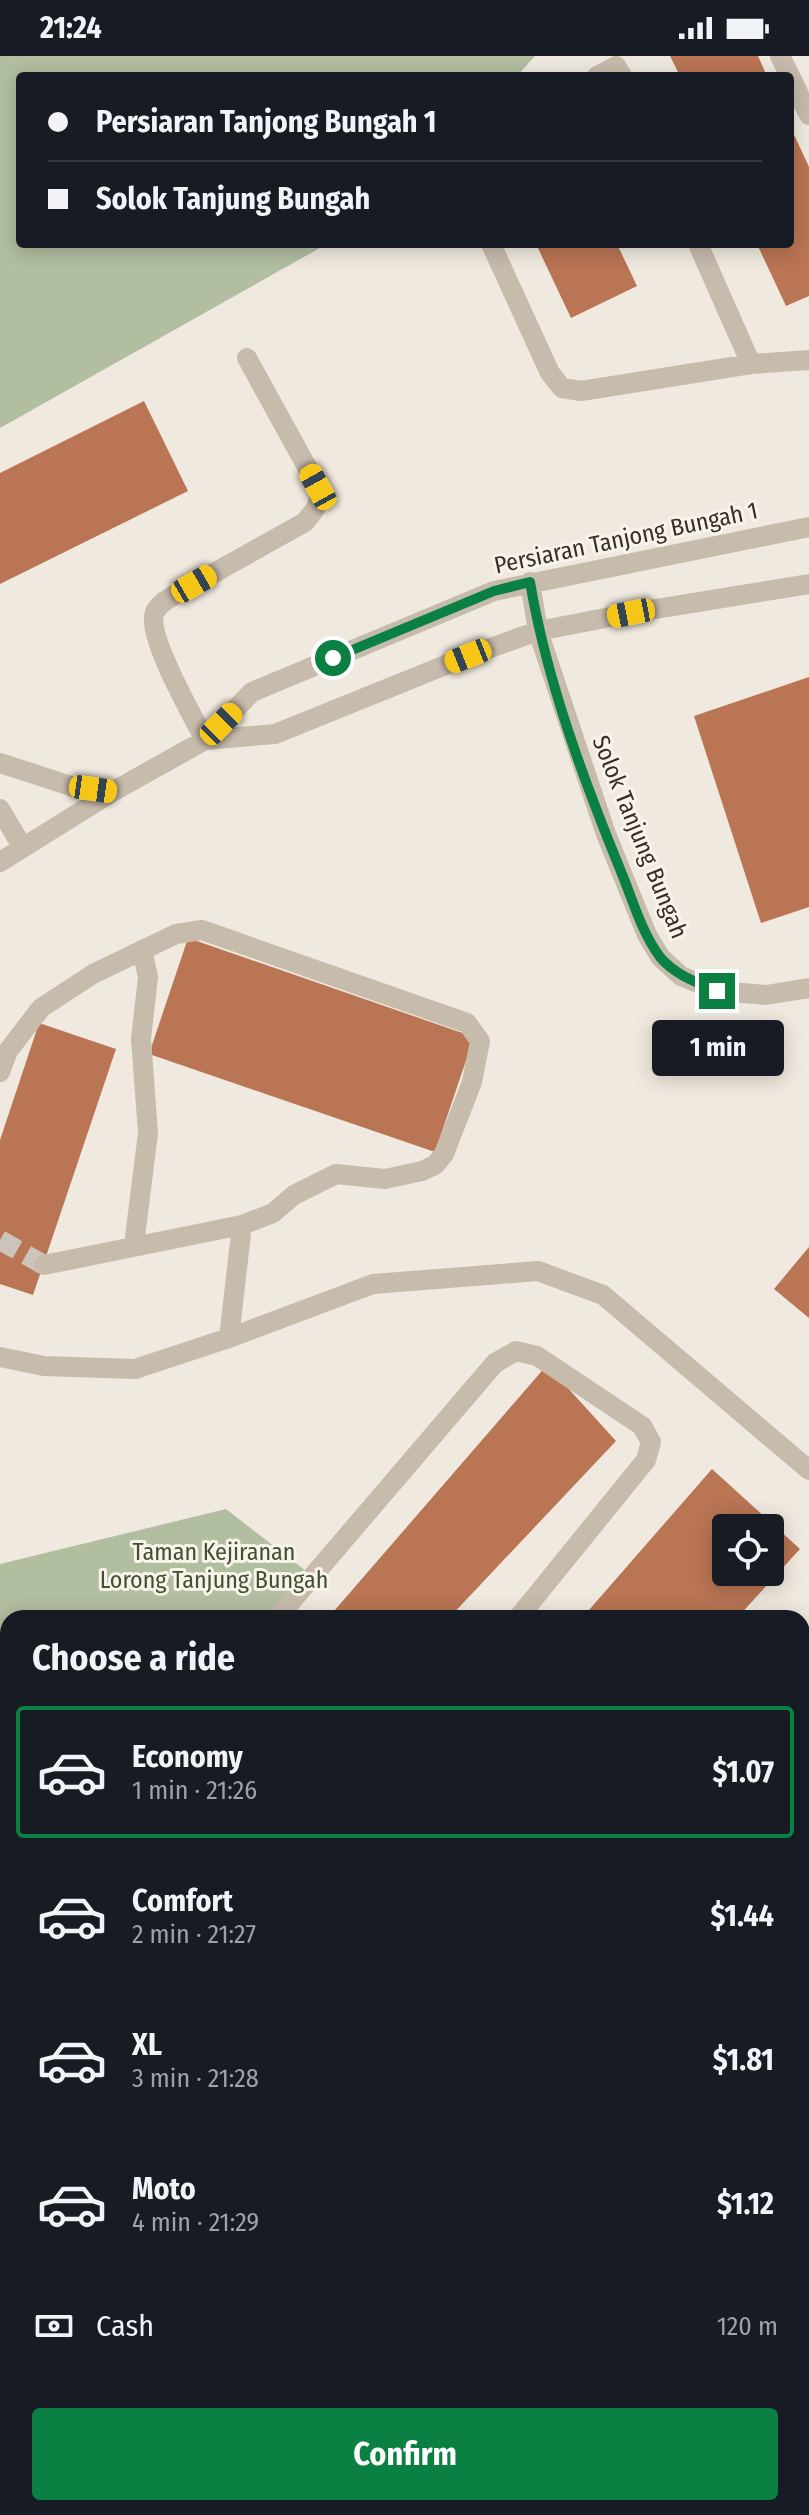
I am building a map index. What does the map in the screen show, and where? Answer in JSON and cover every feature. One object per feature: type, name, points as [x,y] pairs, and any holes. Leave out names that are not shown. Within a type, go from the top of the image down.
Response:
[{"type":"street","points":[[794,84],[809,115]]},
{"type":"street","points":[[493,248],[550,373],[562,388],[581,391],[751,364],[809,360]]},
{"type":"street","points":[[700,248],[751,364]]},
{"type":"street","points":[[205,740],[156,642],[154,613],[162,603],[305,522],[316,509],[321,496],[247,358]]},
{"type":"street","name":"Persiaran Tanjong Bungah 1","points":[[0,862],[112,792],[205,740],[252,692],[494,591],[809,527]]},
{"type":"street","name":"Solok Tanjung Bungah","points":[[530,582],[538,631],[606,834],[647,935],[661,958],[681,976],[717,991],[766,995],[809,988]]},
{"type":"street","name":"Persiaran Tanjong Bungah 1","points":[[205,740],[275,734],[538,631],[809,584]]},
{"type":"street","points":[[0,763],[74,787],[112,792]]},
{"type":"street","points":[[0,809],[23,848]]},
{"type":"street","points":[[0,1072],[8,1051],[41,1008],[93,974],[142,950],[176,934],[202,930],[467,1023],[480,1041],[472,1082],[444,1154],[435,1165],[385,1179],[336,1174],[294,1195],[273,1213],[242,1225],[44,1265]]},
{"type":"street","points":[[134,1245],[148,1133],[141,1039],[148,977],[142,950]]},
{"type":"street","points":[[229,1338],[242,1225]]},
{"type":"street","points":[[0,1357],[44,1366],[135,1369],[229,1338],[373,1284],[538,1271],[603,1295],[809,1470]]},
{"type":"street","points":[[284,1610],[495,1363],[516,1351],[537,1356],[642,1426],[651,1442],[646,1460],[524,1610]]},
{"type":"green space","points":[[0,56],[535,56],[521,72],[16,72],[16,248],[320,248],[0,428]]},
{"type":"green space","name":"Taman Kejiranan Lorong Tanjung Bungah","points":[[226,1509],[307,1572],[271,1610],[0,1610],[0,1564]]},
{"type":"building","points":[[670,56],[758,56],[765,72],[678,72]]},
{"type":"building","points":[[794,135],[809,167],[809,296],[786,306],[759,248],[794,248]]},
{"type":"building","points":[[538,248],[619,248],[637,286],[571,318]]},
{"type":"building","points":[[144,401],[188,491],[0,584],[0,473]]},
{"type":"building","points":[[809,677],[809,907],[761,923],[694,716]]},
{"type":"building","points":[[188,938],[474,1037],[435,1152],[149,1054]]},
{"type":"building","points":[[39,1023],[116,1049],[33,1295],[0,1284],[0,1140]]},
{"type":"building","points":[[809,1247],[809,1318],[774,1289]]},
{"type":"building","points":[[547,1365],[616,1441],[457,1610],[335,1610]]},
{"type":"building","points":[[712,1469],[762,1514],[712,1514],[712,1586],[766,1586],[744,1610],[589,1610]]},
{"type":"building","points":[[784,1534],[800,1549],[784,1567]]},
{"type":"tunnel","points":[[0,1240],[44,1265]]},
{"type":"route","points":[[333,658],[494,591],[530,582],[538,631],[564,714],[606,834],[647,935],[661,958],[681,976],[717,991]]}]
